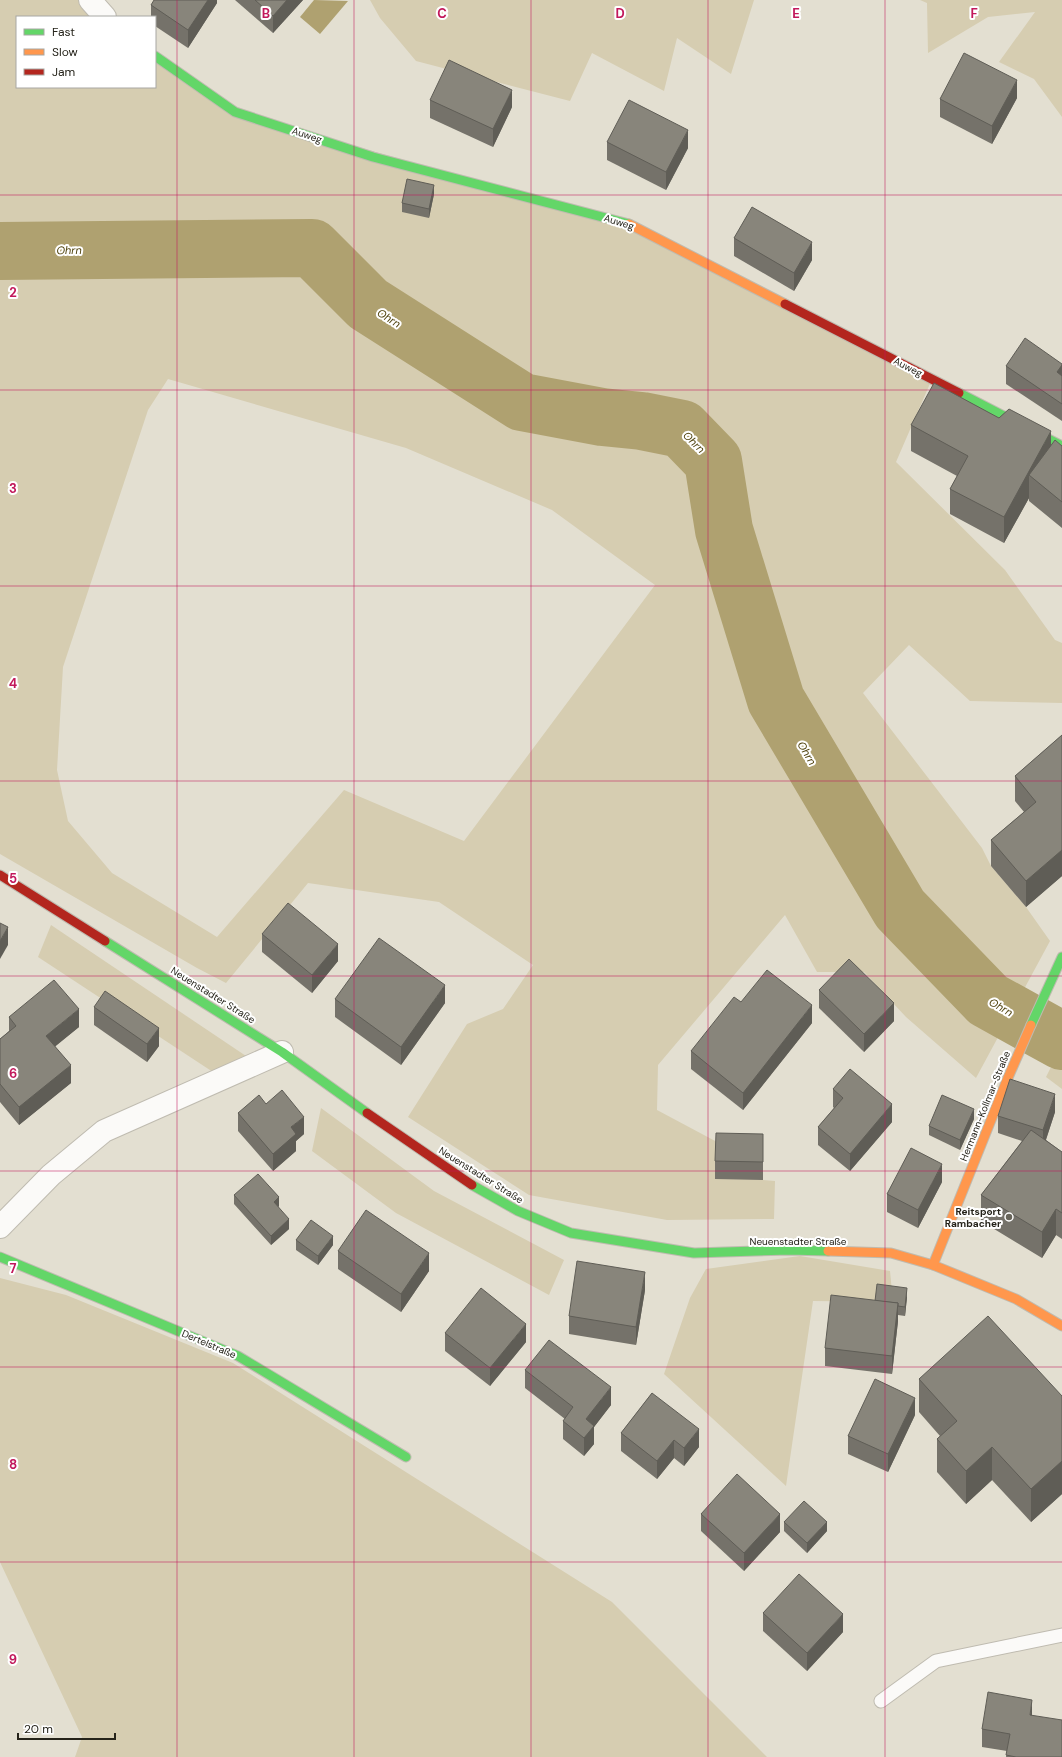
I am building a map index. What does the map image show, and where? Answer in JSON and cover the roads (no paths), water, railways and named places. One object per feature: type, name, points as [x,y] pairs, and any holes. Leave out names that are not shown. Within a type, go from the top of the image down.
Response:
[{"type":"street","points":[[90,0],[104,16]]},
{"type":"street","name":"Auweg","points":[[156,57],[235,112],[374,157],[632,225],[1062,446]]},
{"type":"street","name":"Neuenstadter Straße","points":[[0,876],[282,1052],[393,1132],[474,1186],[518,1211],[571,1233],[694,1253],[789,1250],[891,1253],[933,1264],[1016,1299],[1062,1326]]},
{"type":"street","name":"Hermann-Kollmar-Straße","points":[[933,1264],[1007,1080],[1062,958]]},
{"type":"street","points":[[0,1227],[51,1175],[104,1131],[282,1052]]},
{"type":"street","name":"Dertelstraße","points":[[0,1257],[238,1356],[406,1457]]},
{"type":"lane","points":[[881,1701],[936,1661],[1062,1635]]},
{"type":"waterway","name":"Ohrn","points":[[0,251],[312,248],[368,304],[522,402],[602,417],[642,421],[682,429],[713,461],[724,530],[776,700],[900,909],[988,1000],[1062,1041]]},
{"type":"place","name":"Reitsport Rambacher","points":[[1009,1217]]}]
